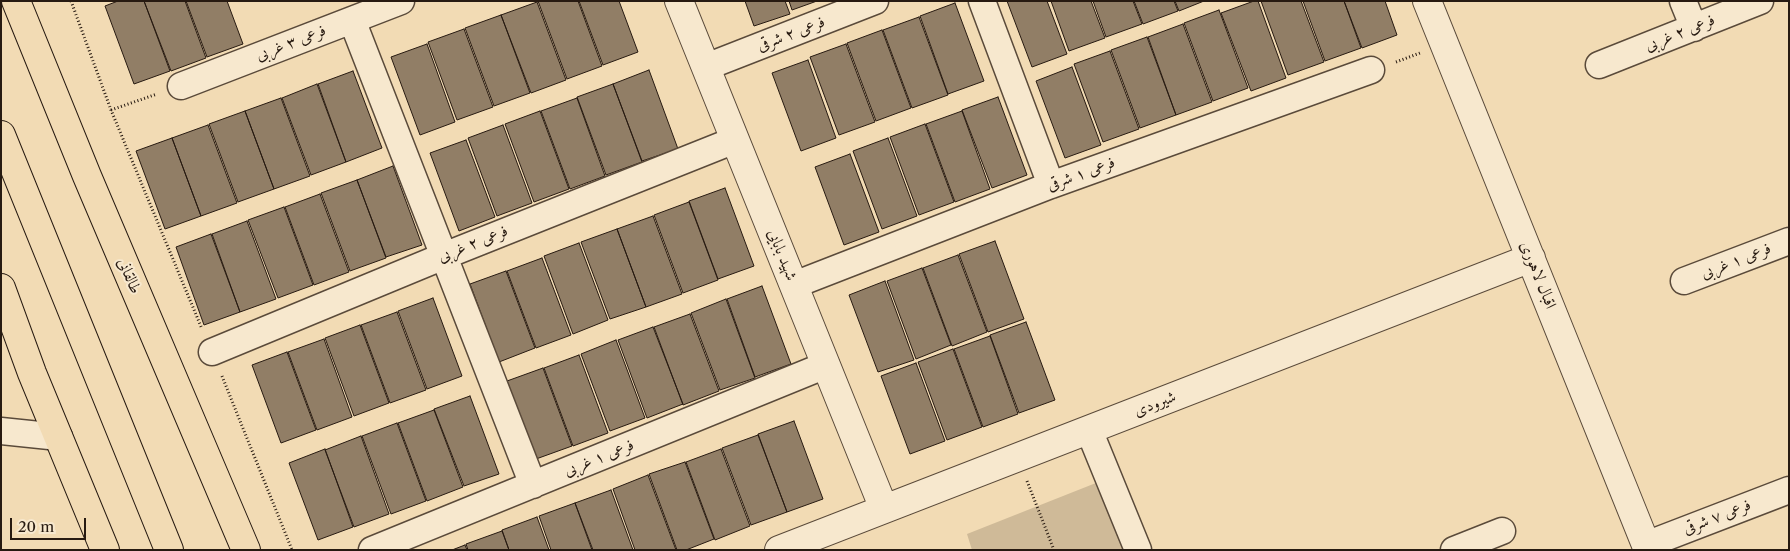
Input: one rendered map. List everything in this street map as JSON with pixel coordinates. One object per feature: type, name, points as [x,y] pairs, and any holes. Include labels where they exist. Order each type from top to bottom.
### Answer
[{"type":"main road","name":"طالقانی","points":[[16,1],[87,176],[246,550]]},
{"type":"main road","points":[[1,135],[169,550]]},
{"type":"main road","points":[[1,288],[32,373],[105,550]]},
{"type":"street","name":"فرعی ۳ غربی","points":[[181,86],[401,1]]},
{"type":"street","name":"شهید بابایی","points":[[679,1],[884,509]]},
{"type":"street","name":"فرعی ۲ شرقی","points":[[706,67],[876,1]]},
{"type":"street","points":[[982,1],[1051,185]]},
{"type":"street","name":"اقبال لاهوری","points":[[1427,1],[1647,547]]},
{"type":"street","points":[[1683,1],[1694,28]]},
{"type":"street","name":"فرعی ۲ غربی","points":[[1599,65],[1760,1]]},
{"type":"street","points":[[352,20],[533,485]]},
{"type":"street","name":"فرعی ۱ شرقی","points":[[794,285],[1051,185],[1372,70]]},
{"type":"street","name":"فرعی ۲ غربی","points":[[212,352],[444,256],[735,140]]},
{"type":"street","name":"فرعی ۱ غربی","points":[[1684,281],[1789,241]]},
{"type":"street","name":"شیرودی","points":[[779,550],[1531,258]]},
{"type":"street","name":"فرعی ۱ غربی","points":[[372,550],[826,365]]},
{"type":"street","points":[[1089,430],[1138,550]]},
{"type":"street","points":[[1,432],[59,437]]},
{"type":"street","name":"فرعی ۷ شرقی","points":[[1647,547],[1789,490]]},
{"type":"street","points":[[1454,550],[1502,531]]},
{"type":"path","points":[[71,1],[111,110],[292,550]]},
{"type":"path","points":[[1372,70],[1444,44]]},
{"type":"path","points":[[111,110],[181,86]]},
{"type":"path","points":[[1018,457],[1054,550]]},
{"type":"shaded area","points":[[1106,479],[1135,550],[972,550],[967,534]]},
{"type":"building","points":[[118,1],[144,1],[170,71],[134,84],[105,6]]},
{"type":"building","points":[[144,1],[185,1],[206,58],[171,71]]},
{"type":"building","points":[[186,1],[227,1],[243,44],[207,57]]},
{"type":"building","points":[[538,1],[578,1],[602,66],[567,79]]},
{"type":"building","points":[[579,1],[619,1],[638,52],[603,65]]},
{"type":"building","points":[[745,1],[785,1],[790,14],[754,26]]},
{"type":"building","points":[[789,1],[817,1],[792,10]]},
{"type":"building","points":[[1007,1],[1047,1],[1067,54],[1032,67]]},
{"type":"building","points":[[1051,1],[1091,1],[1105,38],[1069,51]]},
{"type":"building","points":[[1093,1],[1133,1],[1142,24],[1106,37]]},
{"type":"building","points":[[1134,1],[1174,1],[1178,11],[1143,24]]},
{"type":"building","points":[[1175,1],[1204,1],[1179,11]]},
{"type":"building","points":[[1258,1],[1286,78],[1251,91],[1221,13]]},
{"type":"building","points":[[1261,1],[1301,1],[1324,62],[1288,75]]},
{"type":"building","points":[[1303,1],[1344,1],[1361,48],[1325,61]]},
{"type":"building","points":[[1344,1],[1385,1],[1397,35],[1362,48]]},
{"type":"building","points":[[537,2],[566,80],[531,93],[501,15]]},
{"type":"building","points":[[955,3],[984,81],[948,94],[920,16]]},
{"type":"building","points":[[1219,10],[1248,88],[1213,101],[1184,23]]},
{"type":"building","points":[[501,15],[530,93],[494,106],[465,28]]},
{"type":"building","points":[[919,17],[948,95],[912,108],[883,30]]},
{"type":"building","points":[[1183,24],[1212,102],[1176,115],[1148,37]]},
{"type":"building","points":[[464,29],[493,107],[457,120],[428,42]]},
{"type":"building","points":[[882,30],[911,108],[876,121],[847,43]]},
{"type":"building","points":[[1147,37],[1176,115],[1140,128],[1111,50]]},
{"type":"building","points":[[427,44],[455,122],[420,135],[391,57]]},
{"type":"building","points":[[846,44],[875,122],[839,135],[810,57]]},
{"type":"building","points":[[1110,51],[1139,129],[1103,142],[1074,64]]},
{"type":"building","points":[[808,60],[836,138],[801,151],[772,73]]},
{"type":"building","points":[[1072,67],[1101,145],[1065,158],[1036,81]]},
{"type":"building","points":[[649,70],[678,149],[642,161],[613,84]]},
{"type":"building","points":[[353,71],[382,148],[346,162],[318,84]]},
{"type":"building","points":[[317,84],[346,162],[311,175],[282,98]]},
{"type":"building","points":[[613,84],[642,162],[606,175],[577,97]]},
{"type":"building","points":[[998,97],[1027,175],[992,188],[962,110]]},
{"type":"building","points":[[281,98],[310,176],[274,189],[245,111]]},
{"type":"building","points":[[577,98],[605,176],[570,189],[541,111]]},
{"type":"building","points":[[245,111],[274,189],[238,202],[209,124]]},
{"type":"building","points":[[540,111],[569,189],[534,202],[505,124]]},
{"type":"building","points":[[962,111],[990,189],[955,202],[926,124]]},
{"type":"building","points":[[925,124],[954,202],[919,215],[890,137]]},
{"type":"building","points":[[208,125],[237,203],[201,216],[172,138]]},
{"type":"building","points":[[503,125],[532,203],[497,216],[468,138]]},
{"type":"building","points":[[172,138],[201,216],[165,229],[136,151]]},
{"type":"building","points":[[888,138],[917,216],[882,229],[853,151]]},
{"type":"building","points":[[466,140],[495,217],[459,231],[430,153]]},
{"type":"building","points":[[850,154],[879,232],[844,245],[815,167]]},
{"type":"building","points":[[393,166],[422,245],[386,257],[357,180]]},
{"type":"building","points":[[357,180],[386,258],[350,271],[321,193]]},
{"type":"building","points":[[725,188],[754,266],[718,279],[689,201]]},
{"type":"building","points":[[320,194],[349,272],[314,285],[285,207]]},
{"type":"building","points":[[689,202],[718,280],[683,293],[654,215]]},
{"type":"building","points":[[284,207],[313,285],[278,298],[248,220]]},
{"type":"building","points":[[653,216],[682,294],[646,307],[617,229]]},
{"type":"building","points":[[247,221],[276,299],[240,312],[212,234]]},
{"type":"building","points":[[617,229],[646,307],[610,319],[581,242]]},
{"type":"building","points":[[211,234],[240,312],[204,325],[176,247]]},
{"type":"building","points":[[995,241],[1024,319],[988,332],[959,254]]},
{"type":"building","points":[[579,243],[608,320],[573,334],[544,256]]},
{"type":"building","points":[[958,255],[987,332],[952,346],[923,268]]},
{"type":"building","points":[[542,258],[571,335],[536,348],[507,271]]},
{"type":"building","points":[[922,268],[951,345],[916,359],[887,281]]},
{"type":"building","points":[[506,271],[535,348],[499,362],[470,284]]},
{"type":"building","points":[[885,281],[914,360],[878,372],[849,295]]},
{"type":"building","points":[[762,286],[791,364],[755,377],[727,299]]},
{"type":"building","points":[[433,298],[462,376],[427,389],[398,311]]},
{"type":"building","points":[[726,299],[755,378],[720,390],[691,313]]},
{"type":"building","points":[[397,312],[426,390],[390,403],[361,325]]},
{"type":"building","points":[[690,314],[719,391],[683,405],[654,327]]},
{"type":"building","points":[[1026,322],[1055,400],[1019,413],[990,335]]},
{"type":"building","points":[[360,325],[389,403],[354,416],[325,338]]},
{"type":"building","points":[[653,327],[683,404],[647,418],[618,340]]},
{"type":"building","points":[[990,336],[1018,414],[983,427],[954,349]]},
{"type":"building","points":[[324,339],[352,417],[317,430],[288,352]]},
{"type":"building","points":[[616,340],[645,418],[610,431],[581,354]]},
{"type":"building","points":[[953,349],[982,427],[947,440],[918,362]]},
{"type":"building","points":[[287,352],[316,430],[281,443],[252,365]]},
{"type":"building","points":[[579,355],[608,433],[573,446],[544,368]]},
{"type":"building","points":[[916,363],[945,441],[910,454],[881,376]]},
{"type":"building","points":[[543,368],[572,446],[536,459],[507,381]]},
{"type":"building","points":[[470,396],[499,474],[464,486],[434,409]]},
{"type":"building","points":[[434,410],[463,487],[427,501],[398,423]]},
{"type":"building","points":[[794,421],[823,499],[787,512],[758,434]]},
{"type":"building","points":[[397,423],[426,501],[391,514],[362,436]]},
{"type":"building","points":[[758,435],[787,512],[751,525],[722,448]]},
{"type":"building","points":[[361,436],[389,514],[354,527],[325,450]]},
{"type":"building","points":[[325,449],[353,527],[318,540],[289,463]]},
{"type":"building","points":[[721,449],[750,526],[715,540],[686,462]]},
{"type":"building","points":[[685,462],[714,539],[686,550],[677,550],[649,474]]},
{"type":"building","points":[[648,475],[676,550],[635,550],[613,489]]},
{"type":"building","points":[[611,490],[633,550],[593,550],[575,503]]},
{"type":"building","points":[[575,503],[592,550],[551,550],[539,516]]},
{"type":"building","points":[[537,517],[549,550],[509,550],[502,530]]},
{"type":"building","points":[[502,531],[509,550],[468,550],[466,544]]},
{"type":"building","points":[[465,545],[467,550],[452,550]]}]
